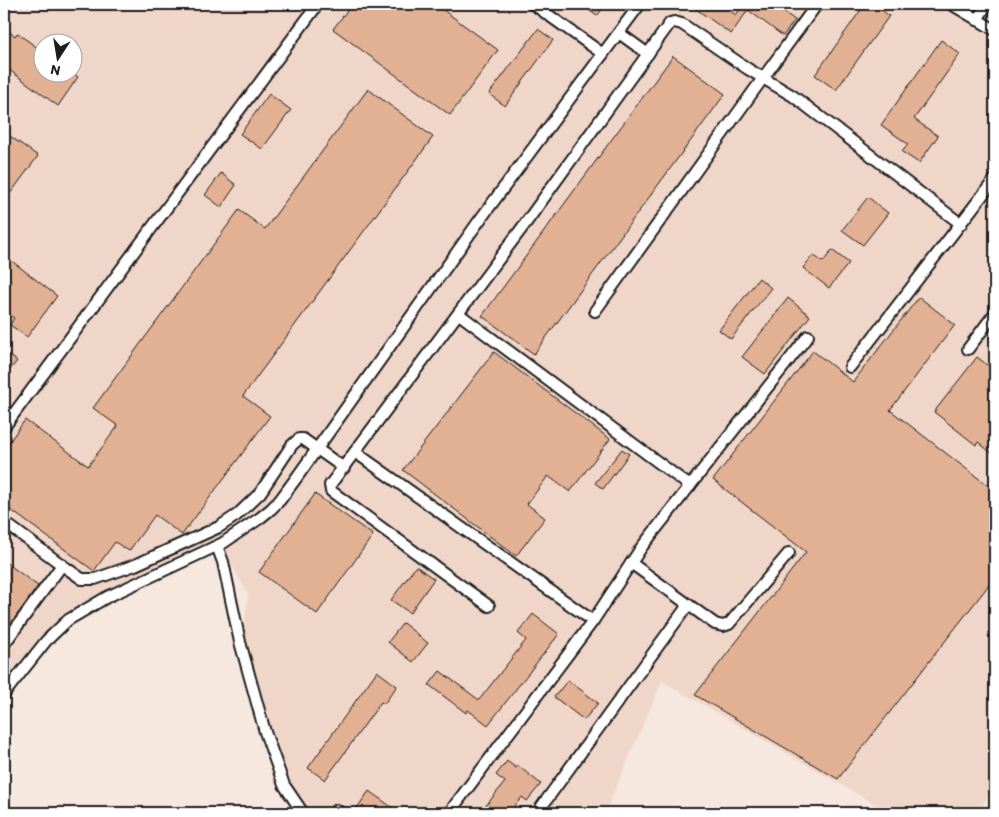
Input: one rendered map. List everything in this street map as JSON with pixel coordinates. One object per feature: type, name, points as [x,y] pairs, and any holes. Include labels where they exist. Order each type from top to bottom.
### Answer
[{"type":"street","points":[[4,427],[318,4]]},
{"type":"street","points":[[533,4],[603,54]]},
{"type":"street","points":[[4,694],[46,641],[68,620],[106,596],[217,546],[275,506],[479,221],[640,4]]},
{"type":"street","points":[[596,311],[817,4]]},
{"type":"street","points":[[951,4],[995,30]]},
{"type":"street","points":[[977,20],[987,4]]},
{"type":"street","points":[[489,606],[331,491],[330,486],[459,314],[670,23],[682,24],[793,96],[961,224]]},
{"type":"street","points":[[619,33],[648,54]]},
{"type":"street","points":[[850,367],[995,179]]},
{"type":"street","points":[[968,349],[995,313]]},
{"type":"street","points":[[459,314],[690,486]]},
{"type":"street","points":[[449,813],[593,621],[641,548],[808,336]]},
{"type":"street","points":[[4,522],[82,579],[95,579],[135,566],[219,527],[237,515],[260,493],[292,444],[298,439],[303,439],[344,468]]},
{"type":"street","points":[[355,452],[593,621]]},
{"type":"street","points":[[217,546],[223,562],[240,642],[265,732],[284,785],[302,813]]},
{"type":"street","points":[[631,563],[715,624],[723,626],[729,624],[789,553]]},
{"type":"street","points":[[4,644],[62,565]]},
{"type":"street","points":[[538,813],[688,605]]},
{"type":"shaded area","points":[[4,4],[995,4],[995,787],[977,813],[890,813],[662,681],[605,813],[311,813],[287,784],[260,702],[250,662],[244,629],[248,594],[217,540],[83,607],[59,621],[4,682]]},
{"type":"building","points":[[352,4],[435,4],[498,50],[450,115],[333,29]]},
{"type":"building","points":[[580,4],[606,4],[597,16]]},
{"type":"building","points":[[689,4],[721,4],[736,15],[742,6],[739,4],[772,4],[795,20],[783,36],[748,10],[731,34]]},
{"type":"building","points":[[865,4],[886,4],[882,10],[889,16],[836,90],[815,75]]},
{"type":"building","points":[[4,28],[15,36],[17,33],[32,44],[32,82],[75,82],[58,106],[4,66]]},
{"type":"building","points":[[538,29],[553,40],[505,106],[489,94]]},
{"type":"building","points":[[941,40],[960,54],[914,119],[938,136],[919,163],[902,152],[908,144],[881,125]]},
{"type":"building","points":[[673,56],[725,94],[534,354],[482,316]]},
{"type":"building","points":[[368,89],[433,137],[243,396],[270,416],[182,535],[155,515],[129,551],[115,542],[94,571],[4,505],[4,449],[25,420],[88,466],[118,426],[93,408],[239,210],[265,229]]},
{"type":"building","points":[[269,94],[291,110],[262,149],[240,134]]},
{"type":"building","points":[[7,134],[38,156],[4,202],[4,139]]},
{"type":"building","points":[[221,173],[236,185],[221,207],[205,195]]},
{"type":"building","points":[[868,197],[888,213],[863,245],[842,230]]},
{"type":"building","points":[[832,250],[849,263],[829,288],[803,268],[813,255],[823,262]]},
{"type":"building","points":[[4,255],[57,296],[27,337],[10,325],[14,318],[4,311]]},
{"type":"building","points":[[759,278],[771,288],[731,339],[719,330]]},
{"type":"building","points":[[919,297],[955,325],[890,410],[995,491],[995,577],[838,779],[695,695],[806,552],[713,480],[813,351],[853,382]]},
{"type":"building","points":[[788,298],[810,316],[765,374],[742,357]]},
{"type":"building","points":[[4,351],[17,361],[9,371],[4,367]]},
{"type":"building","points":[[494,352],[610,439],[570,492],[548,476],[527,504],[545,518],[516,556],[403,470]]},
{"type":"building","points":[[977,357],[995,371],[995,456],[978,442],[976,445],[934,412]]},
{"type":"building","points":[[622,449],[629,454],[603,489],[595,483]]},
{"type":"building","points":[[315,494],[373,535],[317,614],[259,572]]},
{"type":"building","points":[[4,561],[38,586],[4,633]]},
{"type":"building","points":[[416,566],[434,579],[410,613],[391,600]]},
{"type":"building","points":[[533,614],[559,634],[488,725],[468,710],[466,713],[429,685],[440,671],[479,700],[526,640],[518,633]]},
{"type":"building","points":[[403,623],[428,643],[413,662],[388,642]]},
{"type":"building","points":[[377,671],[397,686],[384,704],[381,702],[325,780],[308,768]]},
{"type":"building","points":[[568,680],[598,703],[584,720],[554,697]]},
{"type":"building","points":[[507,761],[516,768],[517,765],[541,784],[527,801],[522,797],[509,813],[480,813],[505,782],[496,775]]},
{"type":"building","points":[[369,791],[400,813],[365,813],[357,808]]},
{"type":"waterway","points":[[991,813],[995,806]]}]
